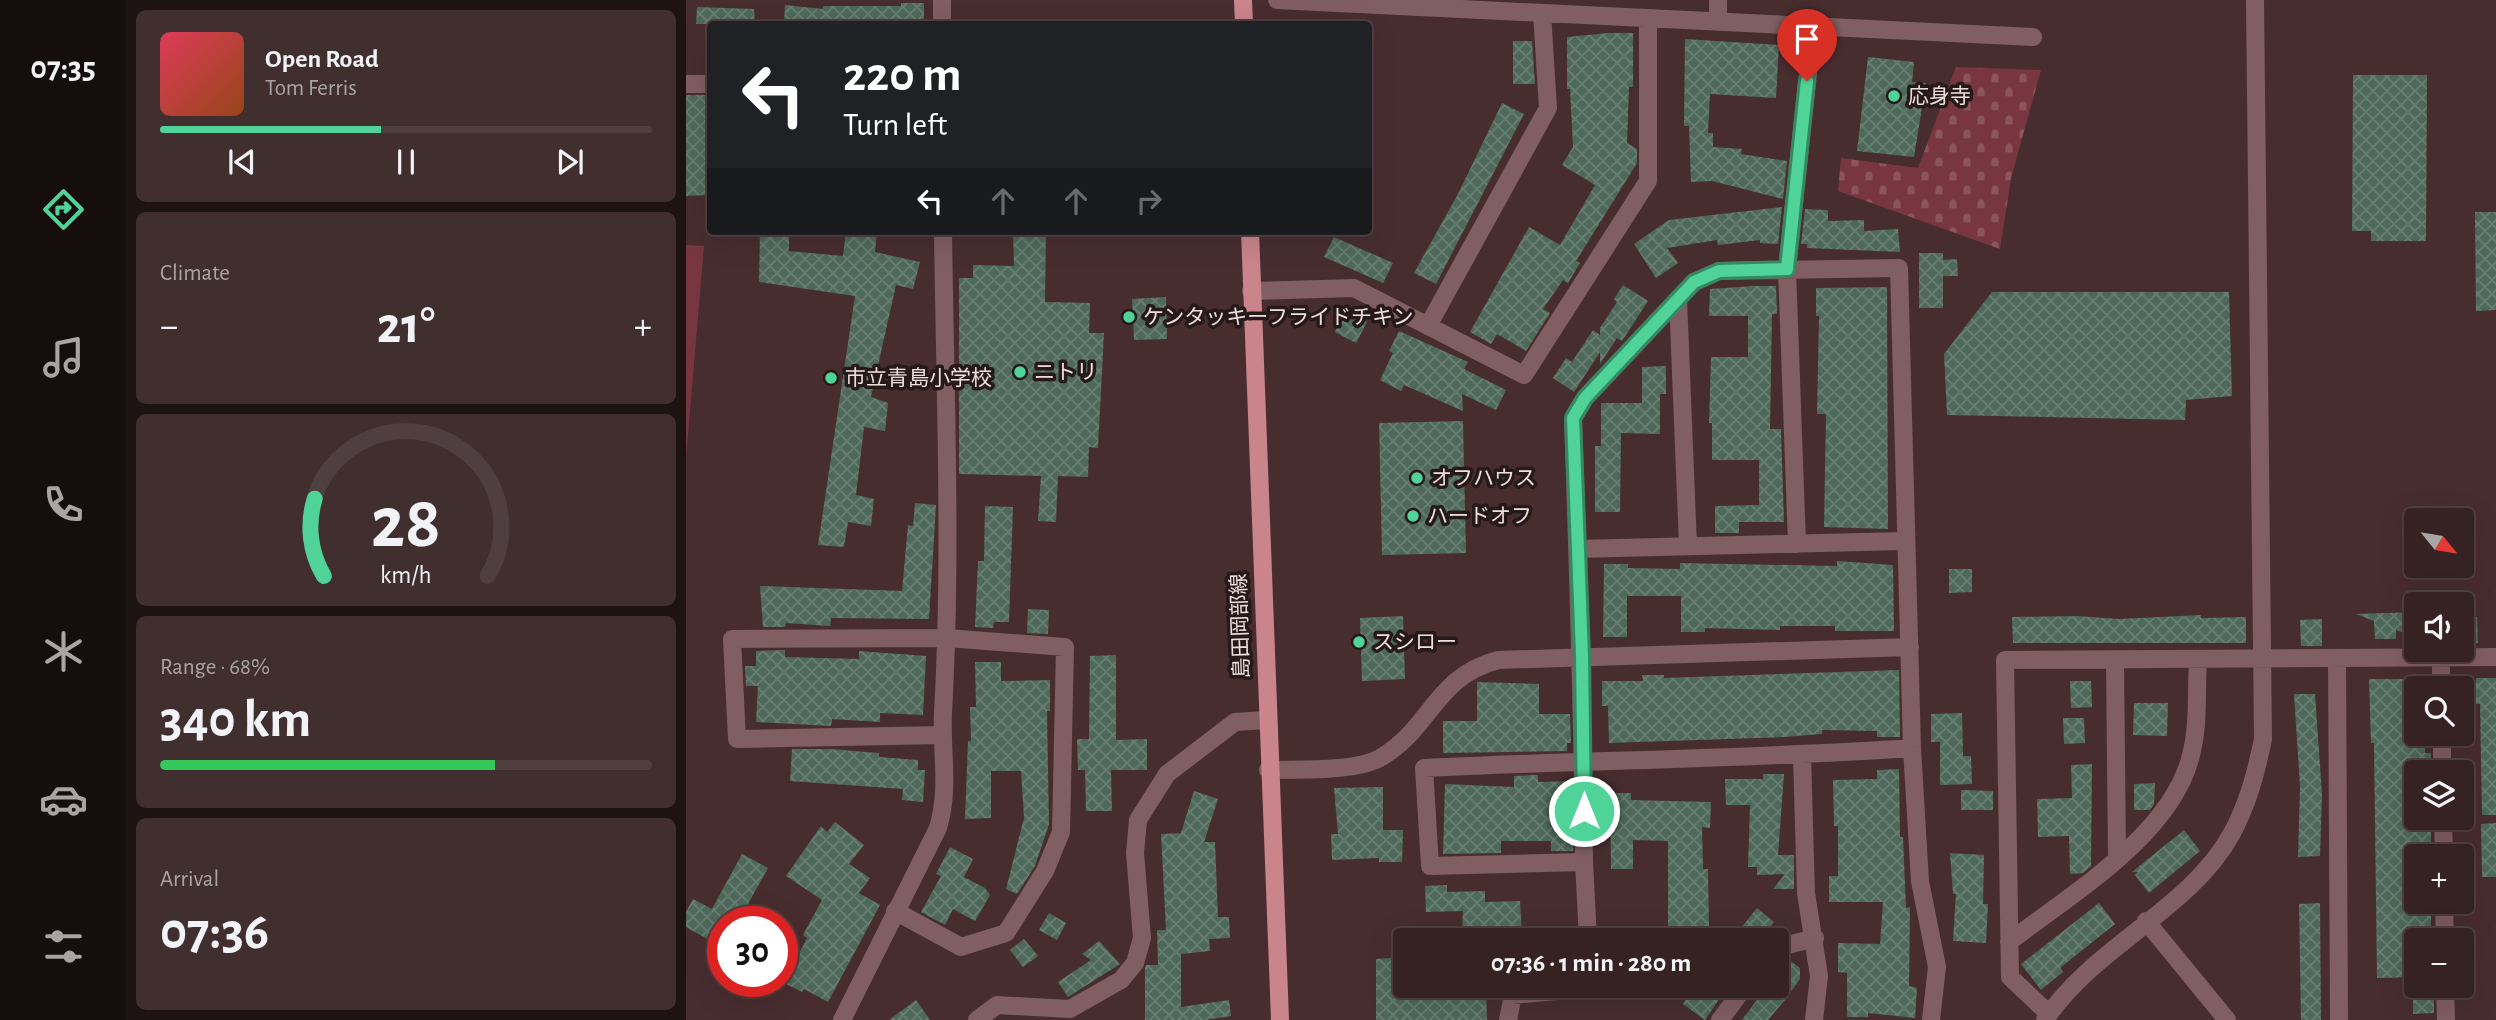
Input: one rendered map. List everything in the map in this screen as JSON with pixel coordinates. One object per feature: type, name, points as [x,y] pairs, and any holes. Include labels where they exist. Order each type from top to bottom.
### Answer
[{"type":"main road","points":[[1243,0],[1244,21]]},
{"type":"main road","name":"島田岡部線","points":[[1250,235],[1266,720],[1280,1020]]},
{"type":"street","points":[[942,0],[942,21]]},
{"type":"street","points":[[1277,0],[2033,37]]},
{"type":"street","points":[[1718,0],[1718,21]]},
{"type":"street","points":[[2255,0],[2263,659],[2263,739],[2248,800],[2230,837],[2209,865],[2087,973],[2047,1017],[2010,977],[2005,660],[2198,660],[2263,659],[2404,658]]},
{"type":"street","points":[[1428,326],[1548,108],[1542,13]]},
{"type":"street","points":[[1251,291],[1354,288],[1524,376],[1648,181],[1648,18]]},
{"type":"street","points":[[1797,544],[1787,269],[1813,27]]},
{"type":"street","points":[[686,84],[707,83]]},
{"type":"street","points":[[842,1020],[938,828],[946,801],[942,735],[947,638],[943,235]]},
{"type":"street","points":[[1587,928],[1582,655],[1573,418],[1585,398],[1694,282],[1719,271],[1899,268],[1912,748],[1920,881],[1937,967],[1931,1020]]},
{"type":"street","points":[[1678,299],[1688,546]]},
{"type":"street","points":[[1577,549],[1905,541]]},
{"type":"street","points":[[895,911],[961,947],[1006,933],[1045,871],[1061,832],[1065,647],[947,638],[732,639],[737,738],[942,735]]},
{"type":"street","points":[[1268,770],[1348,766],[1378,760],[1402,742],[1454,681],[1474,666],[1498,660],[1582,655],[1910,647]]},
{"type":"street","points":[[2474,657],[2496,657]]},
{"type":"street","points":[[2337,659],[2339,1020]]},
{"type":"street","points":[[2115,660],[2117,858]]},
{"type":"street","points":[[2009,942],[2117,858],[2161,819],[2178,794],[2192,754],[2198,660]]},
{"type":"street","points":[[976,1020],[997,1005],[1070,1009],[1121,980],[1135,964],[1142,938],[1135,853],[1138,820],[1167,774],[1235,722],[1266,720]]},
{"type":"street","points":[[1584,862],[1430,866],[1424,768],[1584,760],[1802,756],[1912,748]]},
{"type":"street","points":[[1802,756],[1806,893],[1819,976],[1814,1020]]},
{"type":"street","points":[[2146,921],[2227,1020]]},
{"type":"street","points":[[1789,945],[1815,938]]},
{"type":"street","points":[[1508,1020],[1512,998]]},
{"type":"street","points":[[1720,1020],[1736,998]]},
{"type":"street","points":[[2445,998],[2446,1020]]},
{"type":"green space","points":[[1956,67],[2041,70],[2011,178],[2000,249],[1838,191],[1841,158],[1918,168]]},
{"type":"green space","points":[[686,245],[704,246],[686,458]]},
{"type":"building","points":[[901,3],[924,3],[924,21],[784,21],[785,5],[823,9],[823,6],[901,6]]},
{"type":"building","points":[[697,7],[754,9],[755,21],[707,21],[707,24],[696,24]]},
{"type":"building","points":[[1633,33],[1633,87],[1629,87],[1627,143],[1637,149],[1637,163],[1576,261],[1580,263],[1568,283],[1563,280],[1543,309],[1550,313],[1526,351],[1497,334],[1491,344],[1470,332],[1529,227],[1560,245],[1595,185],[1562,165],[1573,147],[1570,89],[1567,89],[1567,37]]},
{"type":"building","points":[[1685,39],[1779,45],[1776,98],[1710,94],[1708,133],[1713,133],[1713,147],[1742,149],[1741,154],[1787,161],[1783,199],[1712,181],[1691,182],[1689,126],[1684,126]]},
{"type":"building","points":[[1513,41],[1532,41],[1535,84],[1513,84]]},
{"type":"building","name":"応身寺","points":[[1868,57],[1914,62],[1912,82],[1926,83],[1914,157],[1857,151]]},
{"type":"building","points":[[2353,75],[2427,75],[2426,241],[2371,241],[2371,231],[2352,231]]},
{"type":"building","points":[[686,95],[707,95],[707,195],[686,196]]},
{"type":"building","points":[[1502,103],[1524,114],[1436,284],[1414,273],[1458,194]]},
{"type":"building","points":[[1782,207],[1778,244],[1760,243],[1760,240],[1718,245],[1717,240],[1667,248],[1678,263],[1656,278],[1634,244],[1669,220]]},
{"type":"building","points":[[1805,209],[1828,210],[1828,221],[1864,220],[1864,231],[1898,229],[1900,252],[1807,248],[1807,244],[1801,244]]},
{"type":"building","points":[[2475,212],[2496,212],[2496,310],[2476,311]]},
{"type":"building","points":[[760,235],[789,235],[789,251],[843,256],[846,235],[877,235],[875,252],[920,262],[913,289],[896,285],[871,397],[888,403],[885,431],[864,427],[856,495],[874,499],[871,526],[848,522],[844,547],[818,545],[855,296],[759,282]]},
{"type":"building","points":[[1013,235],[1046,235],[1045,302],[1090,303],[1089,333],[1104,333],[1098,448],[1089,447],[1088,477],[1058,476],[1056,522],[1038,521],[1041,476],[959,474],[959,278],[973,278],[973,265],[1014,266]]},
{"type":"building","points":[[1334,237],[1393,263],[1383,283],[1324,257]]},
{"type":"building","points":[[1919,253],[1943,253],[1943,260],[1957,259],[1958,276],[1943,276],[1943,308],[1919,308]]},
{"type":"building","points":[[1623,285],[1648,301],[1622,341],[1617,338],[1600,364],[1600,352],[1574,392],[1553,378],[1566,358],[1572,362],[1593,330],[1600,335],[1600,328],[1617,302],[1614,299]]},
{"type":"building","points":[[1776,286],[1777,314],[1772,314],[1770,429],[1781,429],[1784,522],[1739,522],[1739,533],[1715,533],[1715,506],[1759,505],[1759,460],[1712,460],[1712,423],[1709,423],[1711,357],[1748,357],[1748,316],[1709,316],[1710,289]]},
{"type":"building","points":[[1887,287],[1888,529],[1824,527],[1826,414],[1817,414],[1819,316],[1816,316],[1816,288]]},
{"type":"building","points":[[1992,292],[2229,292],[2232,396],[2186,400],[2185,420],[1947,415],[1944,354]]},
{"type":"building","points":[[1166,297],[1167,339],[1134,340],[1132,299]]},
{"type":"building","points":[[1345,311],[1367,322],[1356,343],[1335,332]]},
{"type":"building","points":[[1399,331],[1468,362],[1464,369],[1506,390],[1496,410],[1462,394],[1463,411],[1404,385],[1401,391],[1380,380],[1393,353],[1389,351]]},
{"type":"building","points":[[1666,366],[1666,394],[1660,394],[1660,434],[1621,433],[1620,512],[1595,512],[1595,446],[1601,446],[1601,403],[1642,403],[1642,367]]},
{"type":"building","points":[[1463,421],[1466,553],[1382,555],[1379,423]]},
{"type":"building","points":[[915,503],[936,505],[929,619],[831,618],[830,626],[786,623],[785,627],[763,627],[760,586],[902,591],[908,525],[913,526]]},
{"type":"building","points":[[985,506],[1013,507],[1009,622],[994,622],[993,628],[975,627],[978,561],[984,561]]},
{"type":"building","points":[[1837,561],[1893,565],[1894,631],[1835,631],[1835,626],[1780,626],[1780,630],[1705,628],[1705,632],[1681,632],[1681,596],[1627,596],[1627,637],[1603,637],[1604,564],[1628,564],[1628,568],[1680,569],[1680,563],[1837,566]]},
{"type":"building","points":[[1949,569],[1972,569],[1972,592],[1949,593]]},
{"type":"building","points":[[1028,609],[1049,610],[1048,634],[1027,633]]},
{"type":"building","points":[[2404,612],[2404,633],[2396,630],[2396,639],[2375,639],[2374,621],[2356,614]]},
{"type":"building","points":[[2201,615],[2201,618],[2246,617],[2246,643],[2013,643],[2012,617],[2077,616],[2119,619]]},
{"type":"building","points":[[1403,616],[1405,679],[1362,681],[1360,618]]},
{"type":"building","points":[[2474,617],[2477,617],[2478,643],[2474,643]]},
{"type":"building","points":[[2322,619],[2322,646],[2301,646],[2300,620]]},
{"type":"building","points":[[785,650],[785,657],[859,659],[859,651],[926,656],[923,715],[880,713],[880,722],[832,719],[831,726],[756,722],[758,686],[746,686],[745,666],[756,666],[756,651]]},
{"type":"building","points":[[1116,655],[1116,740],[1147,739],[1147,770],[1111,770],[1112,811],[1086,811],[1085,770],[1078,770],[1077,739],[1089,739],[1090,656]]},
{"type":"building","points":[[975,662],[1001,662],[1001,681],[1050,680],[1050,711],[1047,711],[1049,824],[1035,866],[1017,894],[1006,889],[1024,818],[1021,771],[991,771],[991,818],[965,819],[968,741],[971,741],[970,707],[976,707]]},
{"type":"building","points":[[1899,670],[1900,737],[1877,737],[1877,731],[1822,730],[1822,734],[1784,737],[1609,743],[1608,706],[1602,706],[1602,681],[1643,681],[1642,675],[1664,675],[1664,678]]},
{"type":"building","points":[[2476,678],[2496,678],[2496,815],[2482,815],[2480,704],[2476,704]]},
{"type":"building","points":[[2369,679],[2404,679],[2404,746],[2425,746],[2425,753],[2431,753],[2431,760],[2404,760],[2404,830],[2431,830],[2431,844],[2404,844],[2404,914],[2431,914],[2431,928],[2404,928],[2404,977],[2377,978],[2374,743],[2371,743]]},
{"type":"building","points":[[2070,681],[2091,681],[2092,707],[2071,708]]},
{"type":"building","points":[[1477,682],[1539,684],[1539,714],[1570,714],[1571,743],[1567,743],[1567,751],[1443,753],[1443,721],[1477,721]]},
{"type":"building","points":[[2294,694],[2315,694],[2322,794],[2320,856],[2298,857],[2300,786]]},
{"type":"building","points":[[2134,703],[2168,703],[2167,736],[2133,735]]},
{"type":"building","points":[[1962,713],[1963,756],[1971,756],[1972,784],[1940,785],[1940,742],[1931,742],[1931,714]]},
{"type":"building","points":[[2063,718],[2084,718],[2085,743],[2064,744]]},
{"type":"building","points":[[792,749],[879,753],[879,757],[918,760],[918,770],[925,770],[923,802],[902,800],[903,789],[790,781]]},
{"type":"building","points":[[2092,764],[2091,866],[2083,873],[2070,874],[2069,836],[2038,837],[2037,799],[2072,798],[2071,765]]},
{"type":"building","points":[[1899,769],[1900,837],[1903,837],[1906,908],[1910,907],[1909,986],[1917,988],[1915,1018],[1868,1013],[1868,1017],[1847,1017],[1847,973],[1838,972],[1838,943],[1880,944],[1883,902],[1829,902],[1829,876],[1838,876],[1838,826],[1834,826],[1833,780],[1877,779],[1877,770]]},
{"type":"building","points":[[1763,774],[1784,774],[1778,855],[1794,855],[1794,889],[1773,889],[1785,874],[1757,875],[1757,867],[1748,867],[1750,805],[1726,805],[1725,779],[1763,779]]},
{"type":"building","points":[[1538,775],[1538,782],[1572,781],[1573,851],[1551,851],[1551,841],[1501,841],[1501,853],[1443,854],[1445,784],[1514,787],[1514,776]]},
{"type":"building","points":[[2155,783],[2154,804],[2150,810],[2134,810],[2134,784]]},
{"type":"building","points":[[1383,787],[1383,830],[1403,830],[1402,862],[1379,862],[1379,858],[1332,860],[1331,834],[1338,834],[1334,788]]},
{"type":"building","points":[[1961,790],[1993,791],[1993,810],[1961,810]]},
{"type":"building","points":[[1194,791],[1218,799],[1204,842],[1215,842],[1218,917],[1229,917],[1230,938],[1209,939],[1210,951],[1181,954],[1181,1007],[1229,1000],[1231,1016],[1205,1020],[1145,1020],[1145,968],[1146,965],[1158,965],[1157,930],[1166,930],[1161,834],[1181,833]]},
{"type":"building","points":[[1610,793],[1631,793],[1631,800],[1711,802],[1710,828],[1702,827],[1703,869],[1708,869],[1709,928],[1668,928],[1668,841],[1633,840],[1633,869],[1611,869]]},
{"type":"building","points":[[835,822],[864,845],[849,864],[870,878],[859,893],[880,905],[828,1002],[804,989],[802,992],[798,990],[798,956],[807,938],[803,935],[822,900],[786,876],[821,826],[827,832]]},
{"type":"building","points":[[2496,823],[2496,877],[2482,877],[2481,824]]},
{"type":"building","points":[[2184,830],[2200,851],[2149,893],[2135,875],[2138,872],[2132,872]]},
{"type":"building","points":[[950,847],[973,859],[964,877],[985,888],[990,895],[975,921],[953,909],[945,925],[921,912],[941,876],[936,874]]},
{"type":"building","points":[[1950,853],[1984,855],[1983,904],[1988,904],[1986,943],[1953,941],[1956,894],[1953,894]]},
{"type":"building","points":[[742,854],[768,868],[747,906],[714,906]]},
{"type":"building","points":[[1447,885],[1447,892],[1485,891],[1485,902],[1520,901],[1522,928],[1462,928],[1463,911],[1426,912],[1425,886]]},
{"type":"building","points":[[693,899],[707,906],[707,939],[686,927],[686,912]]},
{"type":"building","points":[[2099,903],[2115,924],[2060,968],[2063,972],[2041,990],[2021,964]]},
{"type":"building","points":[[2320,903],[2321,1020],[2301,1020],[2299,904]]},
{"type":"building","points":[[1757,908],[1774,922],[1769,928],[1741,928]]},
{"type":"building","points":[[1049,913],[1066,923],[1057,940],[1039,930]]},
{"type":"building","points":[[1024,939],[1038,956],[1023,967],[1010,950]]},
{"type":"building","points":[[1099,941],[1120,964],[1068,997],[1058,982],[1091,960],[1082,954]]},
{"type":"building","points":[[1393,958],[1393,998],[1486,998],[1487,1020],[1376,1020],[1376,959]]},
{"type":"building","points":[[1789,960],[1800,968],[1800,979],[1789,994]]},
{"type":"building","points":[[1687,998],[1720,998],[1705,1020],[1683,1004]]},
{"type":"building","points":[[1758,998],[1786,998],[1768,1020],[1742,1020]]},
{"type":"building","points":[[2413,998],[2434,998],[2434,1013],[2413,1014]]},
{"type":"building","points":[[916,1000],[930,1020],[889,1020]]},
{"type":"place","name":"応身寺","points":[[1894,96]]},
{"type":"place","name":"ケンタッキーフライドチキン","points":[[1129,317]]},
{"type":"place","name":"ニトリ","points":[[1020,372]]},
{"type":"place","name":"市立青島小学校","points":[[831,378]]},
{"type":"place","name":"オフハウス","points":[[1417,478]]},
{"type":"place","name":"ハードオフ","points":[[1413,516]]},
{"type":"place","name":"スシロー","points":[[1359,642]]},
{"type":"route","points":[[1584,811],[1582,655],[1573,418],[1585,398],[1694,282],[1719,271],[1787,269],[1807,81]]}]
